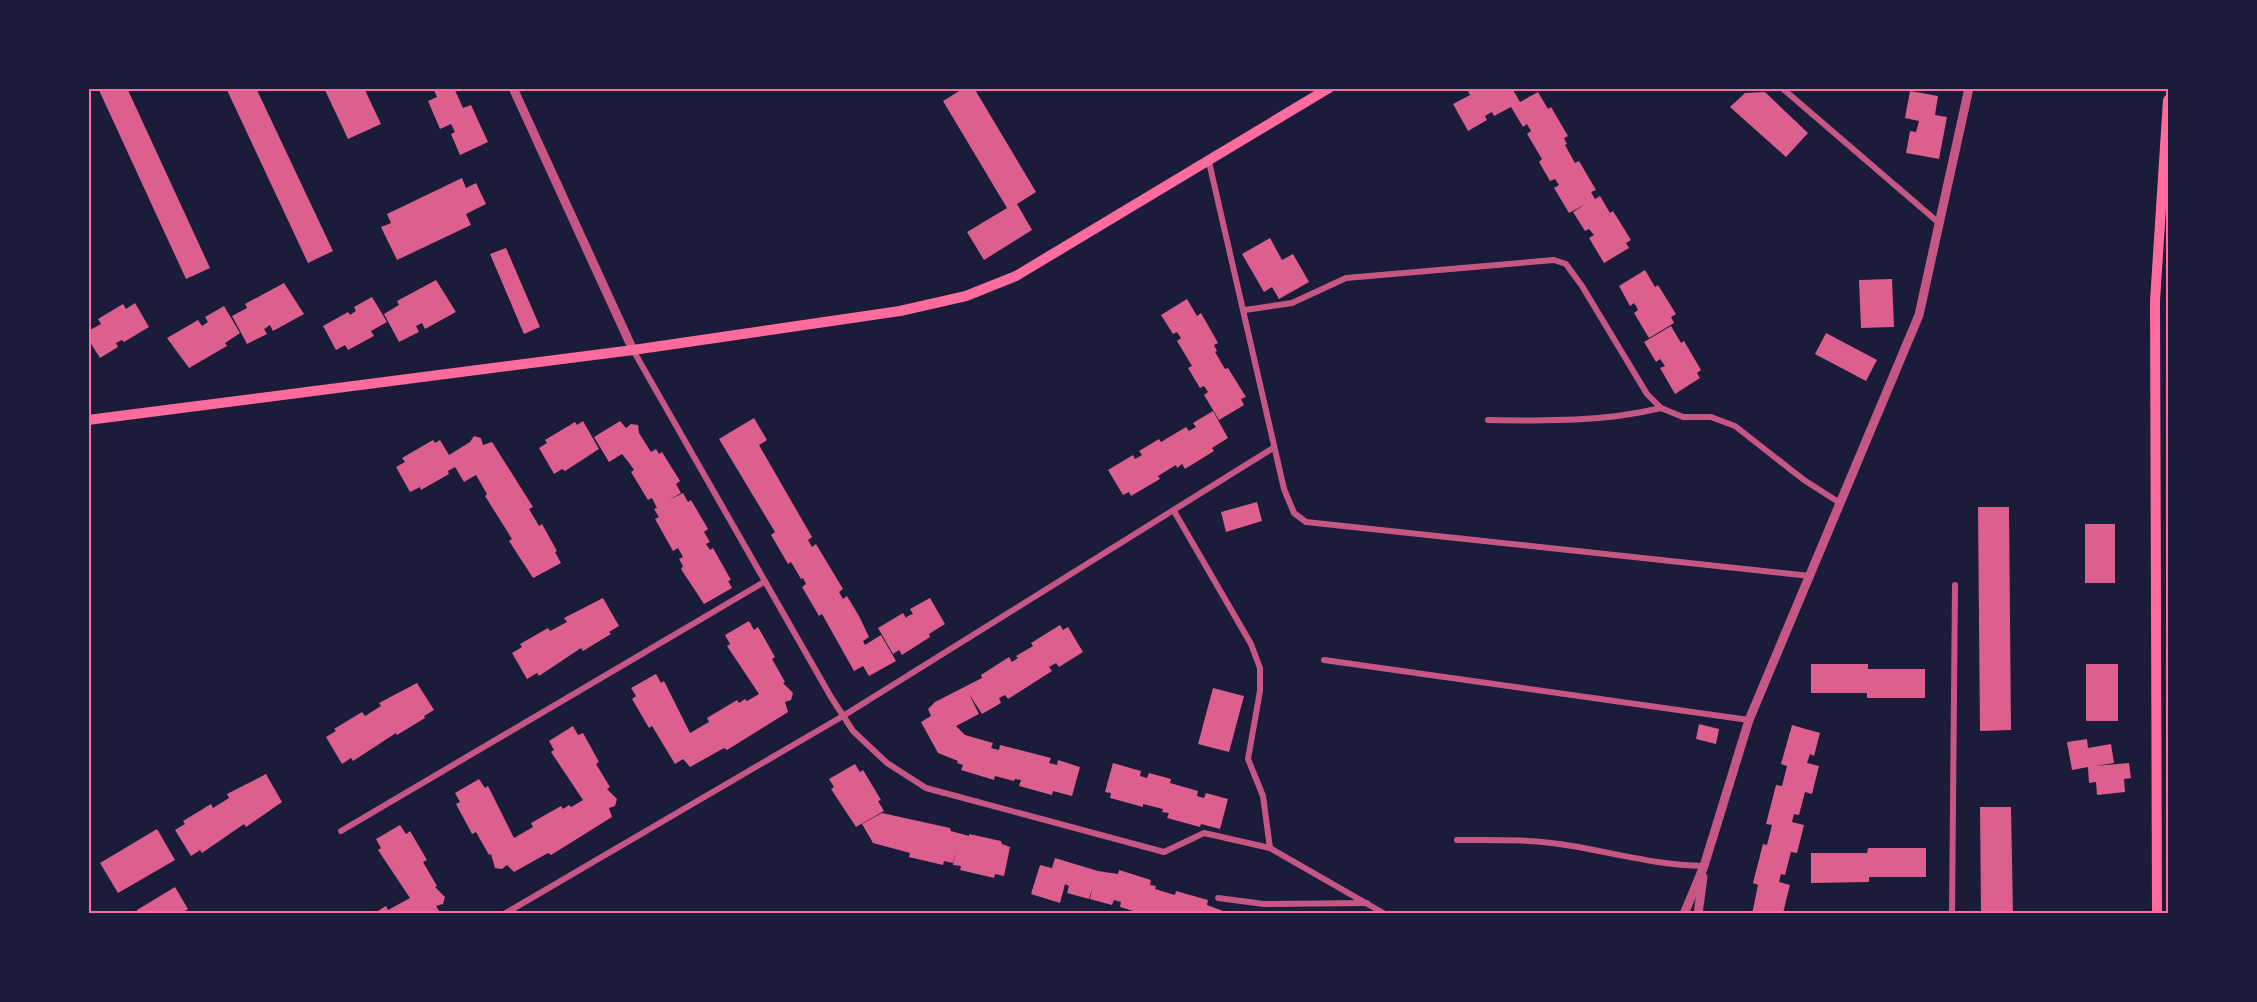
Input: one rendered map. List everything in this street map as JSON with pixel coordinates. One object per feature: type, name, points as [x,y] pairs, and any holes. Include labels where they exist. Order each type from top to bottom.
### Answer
[{"type":"main road","points":[[88,420],[633,350],[900,311],[966,296],[1016,276],[1329,88]]},
{"type":"main road","points":[[2157,914],[2155,301],[2169,100]]},
{"type":"street","points":[[513,88],[633,350],[764,582],[853,731],[887,763],[926,788],[1164,852],[1204,833],[1270,848],[1386,914]]},
{"type":"street","points":[[1782,88],[1940,223]]},
{"type":"street","points":[[1684,914],[1704,866],[1749,720],[1919,315],[1969,88]]},
{"type":"street","points":[[1209,162],[1245,310],[1273,448],[1284,489],[1294,513],[1306,522],[1810,576]]},
{"type":"street","points":[[1245,310],[1292,303],[1346,278],[1538,259],[1566,264],[1647,394],[1661,408],[1683,417],[1712,417],[1736,426],[1804,480],[1840,503]]},
{"type":"street","points":[[1488,420],[1566,422],[1622,417],[1661,408]]},
{"type":"street","points":[[504,914],[843,716],[1273,448]]},
{"type":"street","points":[[1174,511],[1251,644],[1260,668],[1260,691],[1248,759],[1263,796],[1270,848]]},
{"type":"street","points":[[341,831],[764,582]]},
{"type":"street","points":[[1952,914],[1955,585]]},
{"type":"street","points":[[1324,660],[1749,720]]},
{"type":"street","points":[[1457,840],[1523,840],[1571,845],[1654,863],[1704,866]]},
{"type":"street","points":[[1698,914],[1704,866]]},
{"type":"street","points":[[1218,898],[1264,904],[1368,903]]},
{"type":"building","points":[[98,88],[127,88],[210,268],[186,279]]},
{"type":"building","points":[[226,88],[256,88],[333,251],[308,263]]},
{"type":"building","points":[[324,88],[364,88],[381,124],[348,139]]},
{"type":"building","points":[[433,88],[454,88],[463,108],[471,105],[488,142],[460,155],[451,134],[455,132],[451,124],[440,129],[428,101],[437,97]]},
{"type":"building","points":[[964,88],[974,88],[1036,192],[1017,204],[1032,230],[984,260],[967,232],[1007,208],[943,101]]},
{"type":"building","points":[[1473,88],[1512,88],[1520,102],[1538,92],[1548,109],[1551,107],[1568,136],[1564,138],[1567,144],[1565,145],[1575,163],[1579,161],[1596,190],[1591,192],[1595,199],[1600,196],[1610,213],[1613,211],[1631,240],[1626,243],[1629,248],[1604,263],[1589,238],[1594,235],[1589,229],[1585,231],[1573,212],[1586,204],[1569,213],[1554,188],[1559,185],[1555,179],[1550,181],[1539,162],[1542,159],[1527,134],[1531,131],[1527,124],[1523,127],[1511,107],[1494,116],[1492,112],[1485,116],[1487,120],[1468,131],[1453,104],[1470,95],[1468,91]]},
{"type":"building","points":[[1910,91],[1938,96],[1935,115],[1947,117],[1939,159],[1906,153],[1910,131],[1916,132],[1919,121],[1905,118]]},
{"type":"building","points":[[1765,92],[1808,133],[1786,157],[1730,107],[1745,93]]},
{"type":"building","points":[[462,178],[466,188],[476,183],[486,204],[466,214],[471,225],[397,260],[381,227],[391,223],[387,214]]},
{"type":"building","points":[[1270,238],[1282,260],[1293,254],[1309,282],[1279,299],[1272,287],[1264,292],[1242,254]]},
{"type":"building","points":[[506,248],[540,327],[524,334],[490,254]]},
{"type":"building","points":[[1645,270],[1655,287],[1658,285],[1676,314],[1671,317],[1674,323],[1649,338],[1634,313],[1638,310],[1636,306],[1634,303],[1630,306],[1619,286]]},
{"type":"building","points":[[1892,279],[1894,327],[1861,328],[1859,280]]},
{"type":"building","points":[[436,280],[456,312],[425,329],[422,323],[416,326],[419,332],[399,342],[384,314],[399,305],[397,301]]},
{"type":"building","points":[[284,283],[304,314],[273,331],[270,325],[264,329],[267,334],[247,344],[232,316],[247,308],[245,304]]},
{"type":"building","points":[[372,297],[387,322],[371,331],[374,336],[348,350],[345,345],[336,350],[323,326],[348,312],[350,315],[356,311],[354,307]]},
{"type":"building","points":[[1187,299],[1197,316],[1201,313],[1218,343],[1214,345],[1217,351],[1215,352],[1246,397],[1241,399],[1244,405],[1219,420],[1204,395],[1208,392],[1204,386],[1200,388],[1188,368],[1192,366],[1177,341],[1181,338],[1177,332],[1173,334],[1161,315]]},
{"type":"building","points":[[135,303],[149,327],[124,342],[122,340],[116,343],[118,347],[100,358],[88,339],[88,331],[101,324],[98,319],[123,304],[126,309]]},
{"type":"building","points":[[224,306],[240,333],[225,343],[227,346],[189,368],[167,338],[198,320],[202,326],[208,322],[205,317]]},
{"type":"building","points":[[1671,326],[1681,343],[1684,341],[1701,370],[1697,373],[1700,378],[1675,394],[1660,368],[1665,366],[1660,359],[1656,362],[1644,342]]},
{"type":"building","points":[[1826,333],[1877,360],[1866,381],[1815,354]]},
{"type":"building","points":[[1213,411],[1228,438],[1212,448],[1214,451],[1185,469],[1182,464],[1177,468],[1176,465],[1158,476],[1160,479],[1131,496],[1129,492],[1123,495],[1108,470],[1133,455],[1135,459],[1142,455],[1139,451],[1159,439],[1161,442],[1186,427],[1189,431],[1196,427],[1193,423]]},
{"type":"building","points":[[754,418],[767,440],[759,445],[812,537],[808,540],[812,547],[816,544],[843,589],[839,592],[843,599],[847,596],[859,616],[869,637],[863,641],[865,645],[881,635],[896,661],[869,676],[863,666],[854,671],[822,614],[819,616],[802,587],[806,584],[803,578],[801,579],[791,562],[788,564],[771,535],[775,532],[719,439]]},
{"type":"building","points":[[583,421],[599,449],[565,471],[562,469],[554,474],[539,448],[547,443],[545,440],[575,422],[577,425]]},
{"type":"building","points":[[620,421],[626,428],[631,424],[638,425],[639,433],[651,452],[656,449],[659,454],[662,452],[680,481],[676,484],[681,493],[669,500],[683,493],[688,502],[691,500],[708,529],[704,532],[710,542],[706,544],[710,550],[713,548],[731,580],[728,581],[732,588],[704,604],[681,569],[683,566],[679,559],[683,557],[678,548],[673,551],[655,519],[659,517],[654,509],[657,508],[652,498],[648,500],[631,472],[634,470],[622,454],[609,462],[594,437]]},
{"type":"building","points":[[474,436],[481,438],[483,445],[492,442],[533,507],[529,509],[539,526],[542,524],[561,563],[533,578],[509,541],[512,539],[485,496],[487,494],[476,475],[464,482],[455,467],[448,471],[449,474],[421,490],[420,487],[410,492],[396,467],[405,462],[402,458],[433,440],[435,443],[440,440],[449,455],[470,442]]},
{"type":"building","points":[[1257,502],[1262,521],[1226,532],[1221,512]]},
{"type":"building","points":[[1978,507],[2009,507],[2011,730],[1980,731]]},
{"type":"building","points":[[2085,524],[2115,524],[2115,583],[2085,583]]},
{"type":"building","points":[[603,598],[619,626],[609,632],[611,634],[583,651],[581,648],[539,676],[537,673],[527,679],[512,653],[522,647],[520,644],[548,628],[550,631],[567,622],[564,618]]},
{"type":"building","points":[[930,598],[945,624],[902,655],[899,650],[893,654],[878,628],[903,613],[906,618],[913,614],[910,609]]},
{"type":"building","points":[[749,621],[754,630],[758,627],[775,657],[772,659],[785,682],[783,683],[793,693],[791,700],[785,702],[788,712],[727,750],[724,748],[690,767],[683,759],[675,764],[652,726],[649,728],[632,699],[636,696],[631,688],[656,674],[661,683],[664,681],[690,733],[709,722],[707,718],[737,700],[739,703],[745,699],[747,701],[759,694],[727,646],[730,644],[725,635]]},
{"type":"building","points":[[1060,625],[1063,630],[1068,627],[1083,652],[1059,667],[1056,663],[1049,667],[1052,671],[1008,699],[1005,695],[999,698],[1001,703],[982,714],[969,694],[979,714],[956,726],[965,735],[993,743],[991,748],[999,750],[1000,745],[1051,758],[1049,763],[1057,765],[1058,760],[1080,767],[1072,796],[1053,791],[1052,795],[1019,786],[1021,780],[1015,779],[1014,781],[995,776],[994,780],[961,770],[963,765],[957,763],[958,761],[938,753],[921,722],[931,716],[928,709],[935,702],[982,678],[981,675],[1009,657],[1012,662],[1018,658],[1016,656],[1033,646],[1031,643]]},
{"type":"building","points":[[1811,664],[1868,664],[1868,669],[1925,669],[1925,698],[1867,698],[1867,693],[1811,693]]},
{"type":"building","points":[[2086,664],[2118,664],[2118,721],[2086,721]]},
{"type":"building","points":[[417,683],[434,710],[424,716],[425,718],[397,735],[396,733],[353,761],[351,758],[342,764],[326,737],[336,731],[334,729],[362,712],[365,716],[381,706],[379,703]]},
{"type":"building","points":[[1213,688],[1244,696],[1229,752],[1198,744]]},
{"type":"building","points":[[1699,724],[1719,729],[1716,744],[1696,739]]},
{"type":"building","points":[[1792,725],[1820,733],[1814,756],[1810,754],[1807,763],[1819,766],[1812,794],[1805,792],[1799,815],[1794,814],[1792,822],[1804,825],[1797,853],[1791,852],[1785,875],[1781,874],[1779,882],[1790,885],[1783,913],[1752,914],[1758,885],[1753,883],[1763,844],[1767,845],[1772,825],[1766,824],[1776,785],[1782,786],[1787,766],[1781,764]]},
{"type":"building","points":[[573,726],[578,735],[583,733],[599,762],[596,764],[610,787],[607,789],[617,799],[615,806],[609,808],[612,817],[551,855],[548,853],[514,872],[507,865],[502,869],[495,868],[491,854],[489,855],[476,832],[472,834],[456,804],[460,802],[455,793],[479,779],[485,788],[488,786],[514,838],[533,827],[531,823],[561,806],[563,809],[569,805],[571,807],[583,800],[551,752],[554,750],[549,741]]},
{"type":"building","points":[[2087,739],[2088,748],[2111,744],[2114,763],[2095,766],[2129,763],[2131,778],[2124,779],[2125,792],[2097,795],[2096,782],[2089,783],[2088,767],[2072,770],[2067,742]]},
{"type":"building","points":[[1113,763],[1141,771],[1140,776],[1147,778],[1149,773],[1171,779],[1170,783],[1198,791],[1197,796],[1204,798],[1206,793],[1228,799],[1220,829],[1201,824],[1200,827],[1167,818],[1169,813],[1162,812],[1163,809],[1143,804],[1143,807],[1110,798],[1111,793],[1105,792]]},
{"type":"building","points":[[855,764],[860,772],[863,770],[881,800],[878,801],[884,811],[856,827],[831,789],[834,787],[829,779]]},
{"type":"building","points":[[266,774],[282,802],[246,827],[244,824],[202,853],[200,850],[191,856],[175,830],[185,824],[183,821],[211,804],[213,808],[229,798],[227,794]]},
{"type":"building","points":[[1980,807],[2011,807],[2013,914],[1981,914]]},
{"type":"building","points":[[882,813],[950,828],[951,831],[969,836],[969,834],[1001,841],[1002,844],[1010,847],[1004,876],[995,874],[994,878],[960,870],[961,866],[953,865],[956,852],[953,863],[944,861],[943,865],[909,857],[910,853],[873,843],[862,824]]},
{"type":"building","points":[[400,825],[406,834],[410,831],[427,860],[423,862],[437,886],[435,887],[445,897],[443,904],[436,906],[441,914],[373,914],[386,906],[388,910],[410,898],[378,850],[381,848],[376,839]]},
{"type":"building","points":[[157,829],[175,860],[118,893],[100,863]]},
{"type":"building","points":[[1868,848],[1926,848],[1926,877],[1869,877],[1869,882],[1811,883],[1811,853],[1867,853]]},
{"type":"building","points":[[1055,858],[1098,871],[1118,874],[1119,870],[1151,880],[1150,885],[1156,886],[1155,889],[1175,895],[1176,891],[1208,900],[1207,905],[1231,914],[1143,914],[1120,907],[1121,902],[1114,900],[1112,905],[1090,899],[1092,889],[1089,899],[1067,893],[1069,886],[1065,884],[1060,903],[1031,894],[1040,865],[1052,868]]},
{"type":"building","points":[[175,887],[188,909],[181,914],[137,914],[137,910]]}]
